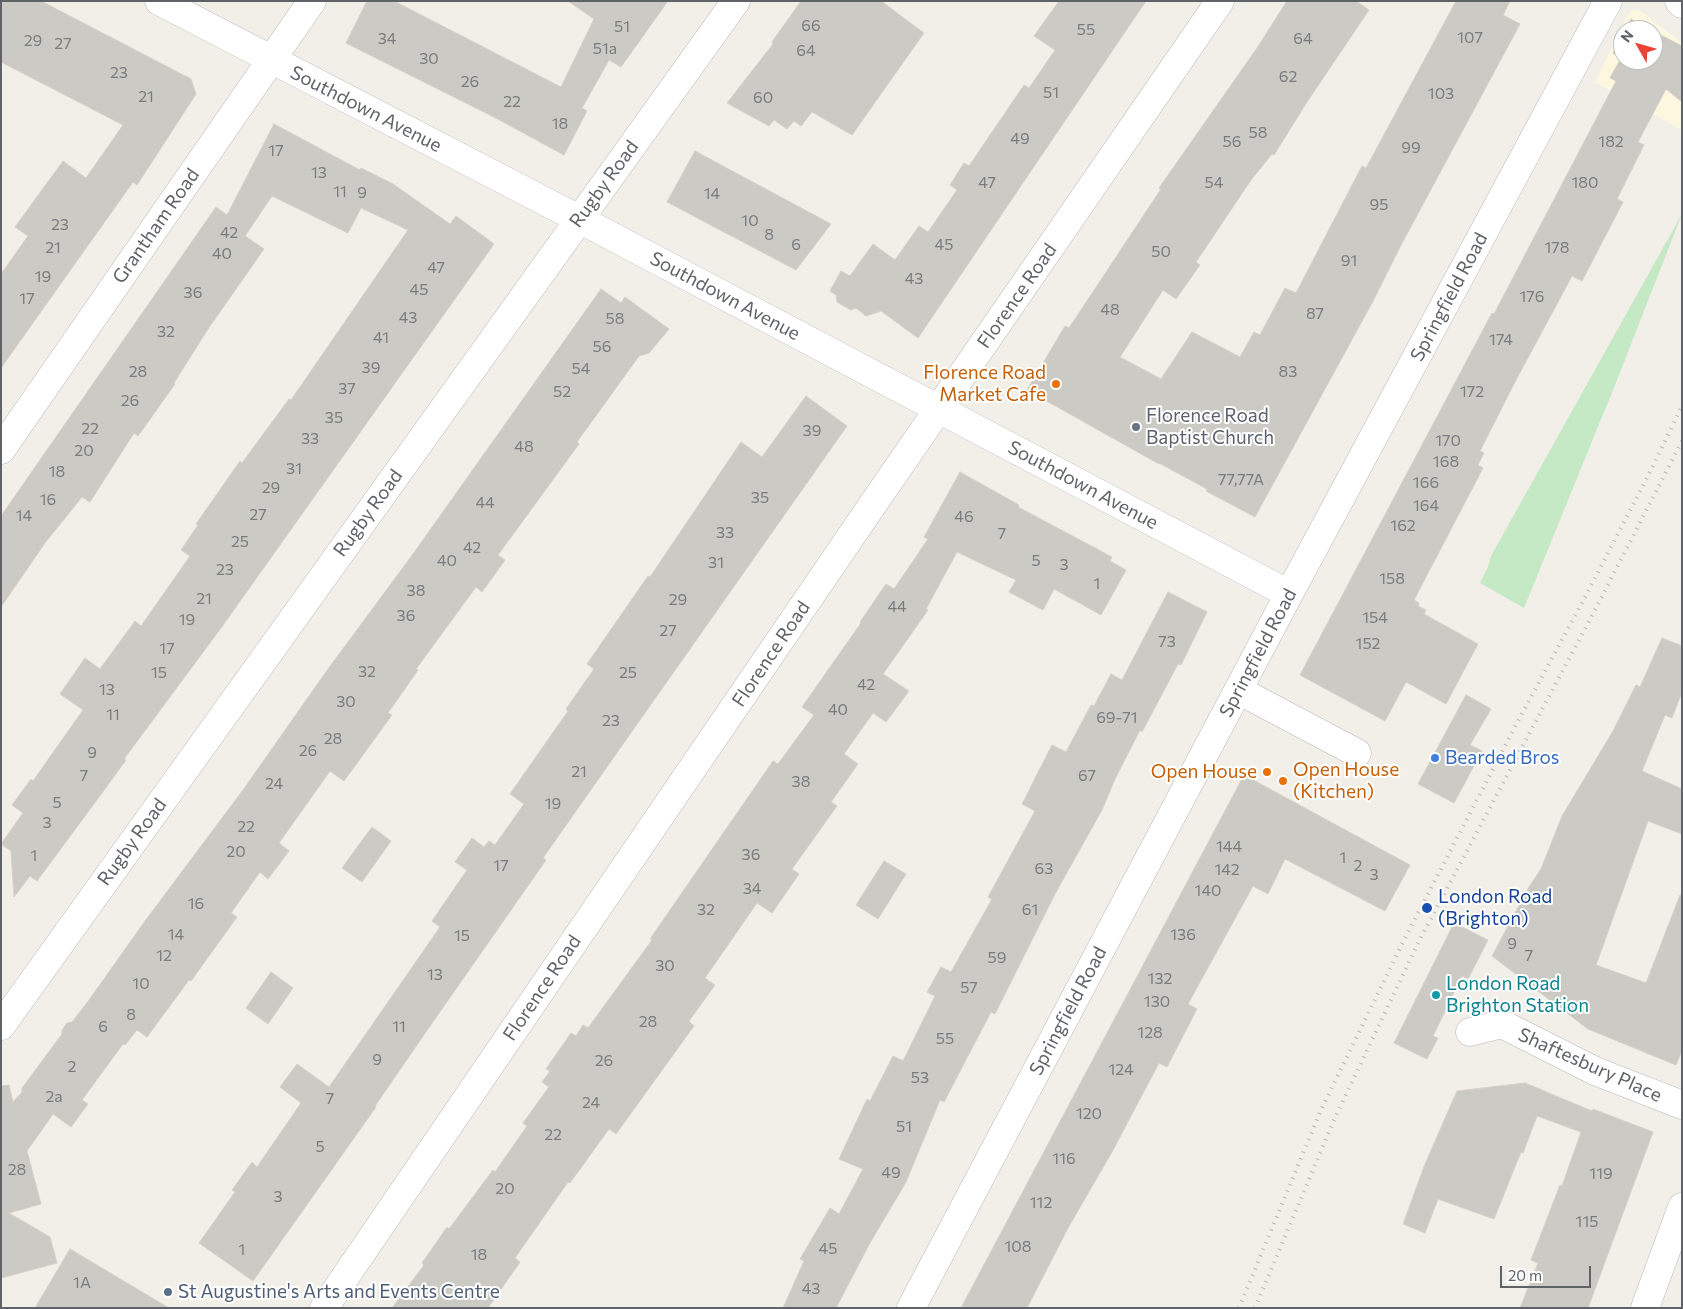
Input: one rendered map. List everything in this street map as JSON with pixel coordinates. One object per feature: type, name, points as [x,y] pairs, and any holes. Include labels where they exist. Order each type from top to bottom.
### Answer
[{"type":"street","name":"Southdown Avenue","points":[[159,1],[578,219],[1289,594]]},
{"type":"street","name":"Grantham Road","points":[[1,450],[312,1]]},
{"type":"street","name":"Rugby Road","points":[[1,1026],[736,1]]},
{"type":"street","name":"Florence Road","points":[[324,1308],[1220,1]]},
{"type":"street","name":"Springfield Road","points":[[911,1308],[1289,594],[1608,1]]},
{"type":"street","points":[[1678,1],[1682,4]]},
{"type":"street","points":[[1238,690],[1357,752]]},
{"type":"street","name":"Shaftesbury Place","points":[[1470,1032],[1502,1024],[1595,1071],[1682,1105]]},
{"type":"street","points":[[1645,1308],[1677,1236],[1682,1208]]},
{"type":"shaded area","points":[[1632,10],[1641,11],[1653,20],[1625,20]]},
{"type":"shaded area","points":[[1663,28],[1682,43],[1682,130],[1595,82],[1613,45],[1613,70],[1663,70]]},
{"type":"green space","points":[[1682,214],[1524,608],[1480,583],[1491,556]]},
{"type":"building","points":[[1,1],[41,1],[191,79],[196,94],[137,185],[133,182],[1,368],[1,274],[28,236],[15,227],[63,161],[86,178],[123,125],[1,62]]},
{"type":"building","points":[[367,1],[394,1],[561,87],[594,19],[568,1],[668,1],[621,67],[609,60],[582,108],[587,111],[564,155],[492,116],[346,43]]},
{"type":"building","points":[[801,1],[881,1],[924,33],[852,135],[812,112],[801,126],[794,121],[787,129],[774,120],[769,126],[727,103],[773,44],[772,42]]},
{"type":"building","points":[[1059,1],[1146,1],[918,338],[881,311],[866,316],[856,308],[851,310],[837,302],[836,295],[830,291],[841,271],[850,276],[873,244],[895,260],[919,226],[928,232],[957,190],[950,185],[964,163],[969,166],[1024,85],[1029,88],[1055,50],[1034,36]]},
{"type":"building","points":[[1287,1],[1356,1],[1369,10],[1274,155],[1272,154],[1251,180],[1196,262],[1200,265],[1176,299],[1163,290],[1120,357],[1161,379],[1192,332],[1240,357],[1254,332],[1260,335],[1285,288],[1296,293],[1362,166],[1366,168],[1456,1],[1510,1],[1503,15],[1520,24],[1400,247],[1372,303],[1255,517],[1027,390],[1065,326],[1069,328],[1161,189],[1159,188],[1257,48]]},
{"type":"building","points":[[1663,36],[1682,46],[1682,102],[1666,89],[1638,142],[1644,145],[1617,199],[1623,202],[1582,281],[1572,276],[1516,380],[1480,451],[1484,453],[1478,465],[1483,468],[1414,600],[1419,603],[1418,606],[1426,610],[1424,614],[1478,644],[1446,704],[1406,682],[1385,721],[1300,675],[1492,313],[1494,314],[1616,81],[1610,78],[1614,70],[1663,70]]},
{"type":"building","points":[[274,124],[360,170],[361,168],[393,184],[450,224],[456,216],[494,244],[221,628],[124,759],[126,760],[102,793],[37,881],[30,876],[14,897],[11,851],[1,844],[23,813],[12,805],[31,779],[33,781],[83,710],[60,694],[85,658],[100,669],[135,621],[141,626],[190,556],[181,550],[198,525],[196,524],[240,461],[242,463],[289,399],[291,400],[408,230],[361,208],[348,233],[272,196],[245,236],[264,249],[208,329],[175,384],[138,436],[134,433],[90,502],[82,497],[45,543],[1,607],[1,516],[216,207],[227,215]]},
{"type":"building","points":[[695,151],[831,224],[796,270],[667,202]]},
{"type":"building","points":[[601,289],[621,303],[625,297],[669,329],[649,353],[639,356],[577,442],[579,444],[498,555],[505,560],[482,592],[476,587],[416,669],[418,670],[388,713],[392,715],[344,781],[330,771],[279,843],[289,851],[268,879],[260,872],[231,913],[237,917],[191,981],[189,980],[147,1037],[137,1030],[125,1045],[123,1044],[82,1100],[88,1104],[71,1127],[53,1114],[27,1151],[41,1204],[9,1213],[50,1237],[57,1263],[1,1278],[1,1086],[9,1085],[13,1102],[22,1092],[22,1088],[62,1034],[62,1030],[67,1023],[72,1022],[89,1000],[145,921],[243,790]]},
{"type":"building","points":[[806,396],[847,426],[543,858],[546,860],[376,1107],[253,1281],[199,1243],[235,1192],[232,1190],[252,1162],[257,1167],[301,1103],[280,1087],[297,1064],[329,1087],[440,927],[432,921],[467,870],[455,862],[472,838],[484,847],[489,841],[495,845],[524,804],[510,794],[568,711],[566,709],[594,669],[587,664],[648,576],[650,577],[741,442],[762,457]]},
{"type":"building","points":[[960,472],[1019,505],[1018,507],[1112,557],[1110,561],[1126,570],[1101,615],[1054,589],[1043,610],[1009,592],[1016,580],[957,552],[926,609],[928,610],[883,674],[909,691],[886,722],[873,713],[844,754],[858,764],[831,802],[837,806],[792,869],[799,874],[772,913],[757,903],[705,978],[715,985],[689,1021],[694,1026],[616,1134],[609,1129],[570,1183],[568,1182],[515,1258],[520,1262],[488,1308],[392,1308],[424,1265],[422,1263],[447,1227],[449,1229],[493,1170],[495,1172],[527,1126],[523,1123],[549,1087],[542,1082],[550,1071],[546,1069],[571,1033],[576,1036],[583,1025],[588,1028],[652,940],[650,939],[773,761],[778,764],[814,715],[802,707],[886,584],[894,589],[928,539],[924,537]]},
{"type":"building","points":[[1168,592],[1207,612],[1181,665],[1178,664],[1142,732],[1140,730],[1115,779],[1102,810],[1055,894],[995,1014],[991,1012],[944,1102],[940,1100],[906,1182],[870,1243],[836,1308],[783,1308],[804,1261],[800,1259],[830,1208],[839,1214],[863,1169],[839,1159],[867,1099],[870,1101],[893,1056],[903,1061],[935,996],[927,992],[941,967],[951,972],[992,899],[988,897],[1035,811],[1022,804],[1052,745],[1066,752],[1091,705],[1094,706],[1111,674],[1122,680]]},
{"type":"building","points":[[1662,638],[1682,646],[1682,692],[1672,718],[1665,715],[1642,771],[1682,789],[1682,834],[1648,821],[1596,965],[1646,983],[1680,895],[1682,895],[1682,1050],[1676,1065],[1588,1029],[1492,956],[1529,887],[1541,869],[1562,816],[1613,731],[1636,685],[1640,687]]},
{"type":"building","points":[[1466,695],[1491,709],[1470,745],[1482,751],[1454,803],[1418,784]]},
{"type":"building","points":[[1244,775],[1410,865],[1385,911],[1285,859],[1268,894],[1253,886],[1188,1004],[1197,1009],[1167,1067],[1159,1063],[1112,1152],[1068,1228],[1027,1308],[961,1308]]},
{"type":"building","points":[[372,827],[391,841],[362,882],[342,868]]},
{"type":"building","points":[[884,861],[906,874],[878,919],[856,905]]},
{"type":"building","name":"London Road Brighton Station","points":[[1454,923],[1488,940],[1468,979],[1462,976],[1433,1036],[1438,1038],[1427,1059],[1394,1043]]},
{"type":"building","points":[[271,972],[293,988],[268,1024],[246,1008]]},
{"type":"building","points":[[1525,1083],[1592,1111],[1593,1109],[1653,1132],[1588,1308],[1520,1308],[1538,1263],[1531,1260],[1560,1185],[1562,1186],[1581,1132],[1537,1116],[1494,1219],[1438,1199],[1425,1233],[1403,1224],[1425,1164],[1457,1091]]},
{"type":"building","points":[[70,1249],[169,1308],[35,1308]]},
{"type":"railway","points":[[1239,1308],[1321,1110],[1405,938],[1583,601],[1682,406]]},
{"type":"railway","points":[[1255,1308],[1334,1120],[1417,945],[1596,608],[1682,441]]},
{"type":"place","name":"Florence Road Market Cafe","points":[[1056,384]]},
{"type":"place","name":"Florence Road Baptist Church","points":[[1136,427]]},
{"type":"place","name":"Bearded Bros","points":[[1435,758]]},
{"type":"place","name":"Open House","points":[[1267,772]]},
{"type":"place","name":"Open House (Kitchen)","points":[[1283,781]]},
{"type":"place","name":"London Road (Brighton)","points":[[1427,908]]},
{"type":"place","name":"London Road Brighton Station","points":[[1436,995]]},
{"type":"place","name":"St Augustine's Arts and Events Centre","points":[[168,1292]]}]
